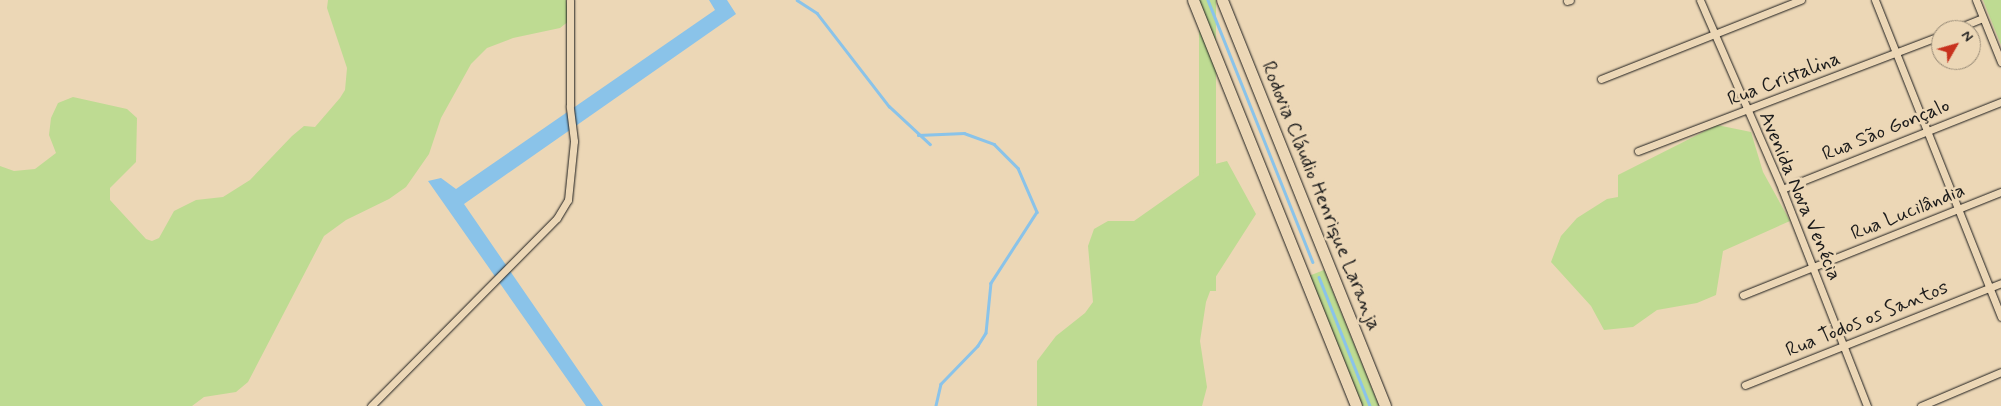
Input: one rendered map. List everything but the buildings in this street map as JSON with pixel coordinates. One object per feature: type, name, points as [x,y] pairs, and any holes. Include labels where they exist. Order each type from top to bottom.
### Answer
[{"type":"main road","points":[[1193,0],[1356,406]]},
{"type":"main road","name":"Rodovia Cláudio Henrique Laranja","points":[[1222,0],[1385,406]]},
{"type":"street","points":[[371,406],[557,218],[571,188],[574,141],[570,106],[570,0]]},
{"type":"street","name":"Avenida Nova Venécia","points":[[1700,0],[1782,189],[1867,406]]},
{"type":"street","points":[[1601,79],[1802,0]]},
{"type":"street","points":[[1875,0],[2001,318]]},
{"type":"street","points":[[1976,0],[2001,62]]},
{"type":"street","points":[[1978,20],[1983,18]]},
{"type":"street","name":"Rua Cristalina","points":[[1638,151],[1747,111],[1931,39]]},
{"type":"street","name":"Rua São Gonçalo","points":[[1782,189],[2000,102]]},
{"type":"street","name":"Rua Lucilândia","points":[[1743,296],[2001,192]]},
{"type":"street","name":"Rua Todos os Santos","points":[[1745,385],[2001,283]]},
{"type":"street","points":[[1921,406],[2001,372]]},
{"type":"green space","points":[[328,0],[566,0],[569,21],[560,28],[513,38],[487,48],[471,64],[441,118],[429,154],[406,187],[389,199],[346,220],[324,236],[248,382],[236,392],[204,397],[192,406],[0,406],[0,166],[14,171],[35,169],[56,153],[49,135],[51,118],[58,103],[73,97],[127,109],[137,118],[136,162],[110,188],[110,200],[146,239],[152,241],[159,238],[174,211],[196,200],[223,197],[250,180],[304,126],[315,127],[340,98],[345,90],[347,68],[327,8]]},
{"type":"green space","points":[[1199,0],[1216,0],[1216,291],[1199,291]]},
{"type":"green space","points":[[1983,0],[2001,0],[2001,45]]},
{"type":"green space","points":[[1717,125],[1751,132],[1763,172],[1790,221],[1723,251],[1716,295],[1697,303],[1657,310],[1633,327],[1604,330],[1591,306],[1551,262],[1561,236],[1577,218],[1607,199],[1618,197],[1618,175]]},
{"type":"green space","points":[[1227,161],[1256,214],[1215,278],[1206,302],[1200,341],[1207,387],[1202,406],[1037,406],[1037,361],[1056,336],[1085,313],[1093,302],[1088,246],[1094,229],[1108,221],[1134,221],[1215,164]]},
{"type":"green space","points":[[1324,270],[1379,405],[1363,406],[1310,276]]},
{"type":"water","points":[[709,0],[727,0],[736,14],[464,204],[603,406],[586,406],[428,181],[441,178],[456,189],[715,10]]},
{"type":"waterway","points":[[797,0],[817,13],[889,106],[930,144]]},
{"type":"waterway","points":[[1208,0],[1313,262]]},
{"type":"waterway","points":[[918,135],[964,133],[994,144],[1018,168],[1037,212],[991,283],[986,333],[978,346],[941,384],[936,406]]},
{"type":"waterway","points":[[1319,277],[1370,406]]}]
